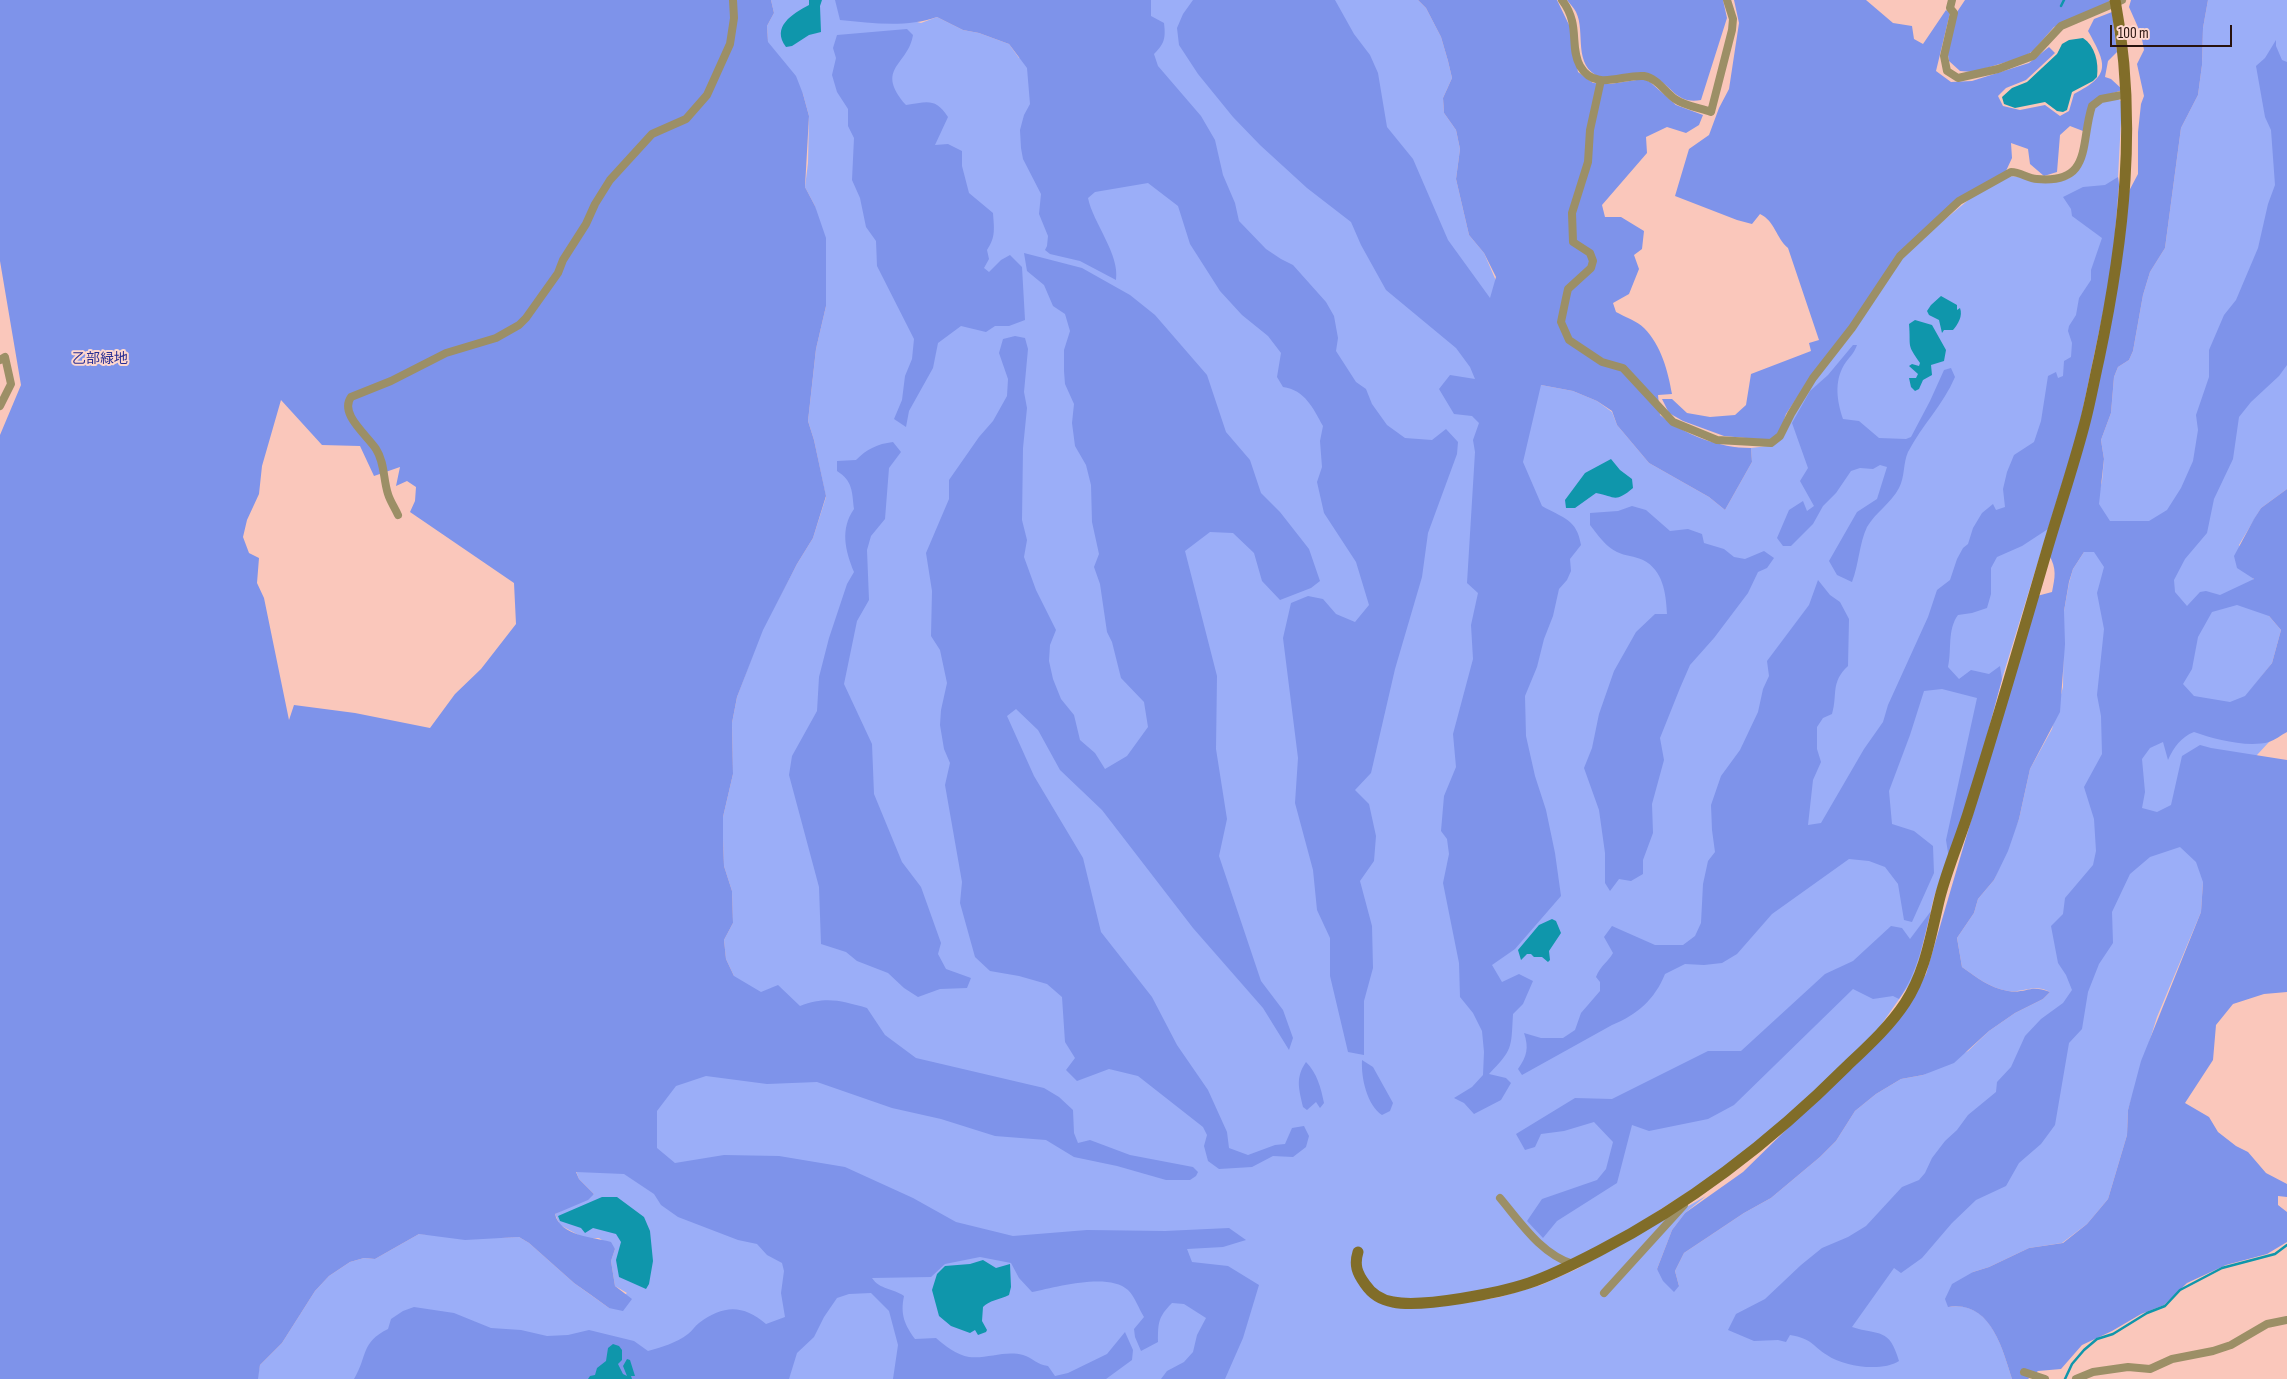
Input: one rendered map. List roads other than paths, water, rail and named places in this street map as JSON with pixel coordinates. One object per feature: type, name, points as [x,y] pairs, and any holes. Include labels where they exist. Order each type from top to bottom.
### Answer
[{"type":"street","points":[[398,515],[388,494],[382,464],[376,449],[358,427],[347,407],[351,397],[391,381],[446,353],[496,338],[519,325],[526,318],[558,273],[563,260],[586,224],[594,204],[610,180],[652,134],[686,119],[707,95],[730,44],[734,18],[733,0]]},
{"type":"street","points":[[1562,0],[1572,15],[1580,65],[1593,78],[1600,80],[1645,76],[1652,79],[1674,99],[1711,112],[1732,30],[1733,19],[1727,0]]},
{"type":"street","points":[[1358,1252],[1356,1260],[1357,1271],[1368,1289],[1387,1300],[1417,1304],[1519,1287],[1542,1279],[1573,1264],[1629,1235],[1689,1200],[1776,1134],[1871,1042],[1904,1005],[1916,982],[1926,957],[1942,892],[1978,781],[2084,425],[2112,297],[2122,230],[2128,123],[2124,48],[2118,1],[2061,26],[2033,56],[1998,69],[1958,78],[1947,71],[1944,56],[1954,13],[1950,8],[1952,0]]},
{"type":"street","points":[[1600,80],[1590,130],[1588,162],[1572,213],[1573,242],[1590,253],[1593,261],[1591,268],[1568,289],[1561,322],[1564,332],[1569,340],[1602,362],[1623,368],[1673,422],[1717,440],[1750,443],[1771,443],[1780,436],[1790,414],[1813,378],[1852,328],[1900,256],[1926,230],[1959,202],[2011,172],[2035,179],[2066,177],[2076,170],[2082,160],[2092,106],[2101,99],[2127,94]]},
{"type":"street","points":[[0,360],[5,358],[11,384],[0,406]]},
{"type":"street","points":[[1500,1198],[1540,1245],[1561,1260],[1573,1264]]},
{"type":"street","points":[[1604,1293],[1689,1200]]},
{"type":"street","points":[[2076,1379],[2093,1372],[2128,1367],[2150,1369],[2172,1360],[2213,1351],[2231,1344],[2267,1324],[2287,1320]]},
{"type":"street","points":[[2024,1372],[2045,1379]]},
{"type":"waterway","points":[[2061,6],[2064,0]]},
{"type":"waterway","points":[[2065,1379],[2072,1364],[2097,1339],[2113,1334],[2147,1313],[2165,1306],[2180,1290],[2222,1268],[2275,1254],[2287,1245]]},
{"type":"park label","name":"乙部緑地","points":[[100,359]]}]
